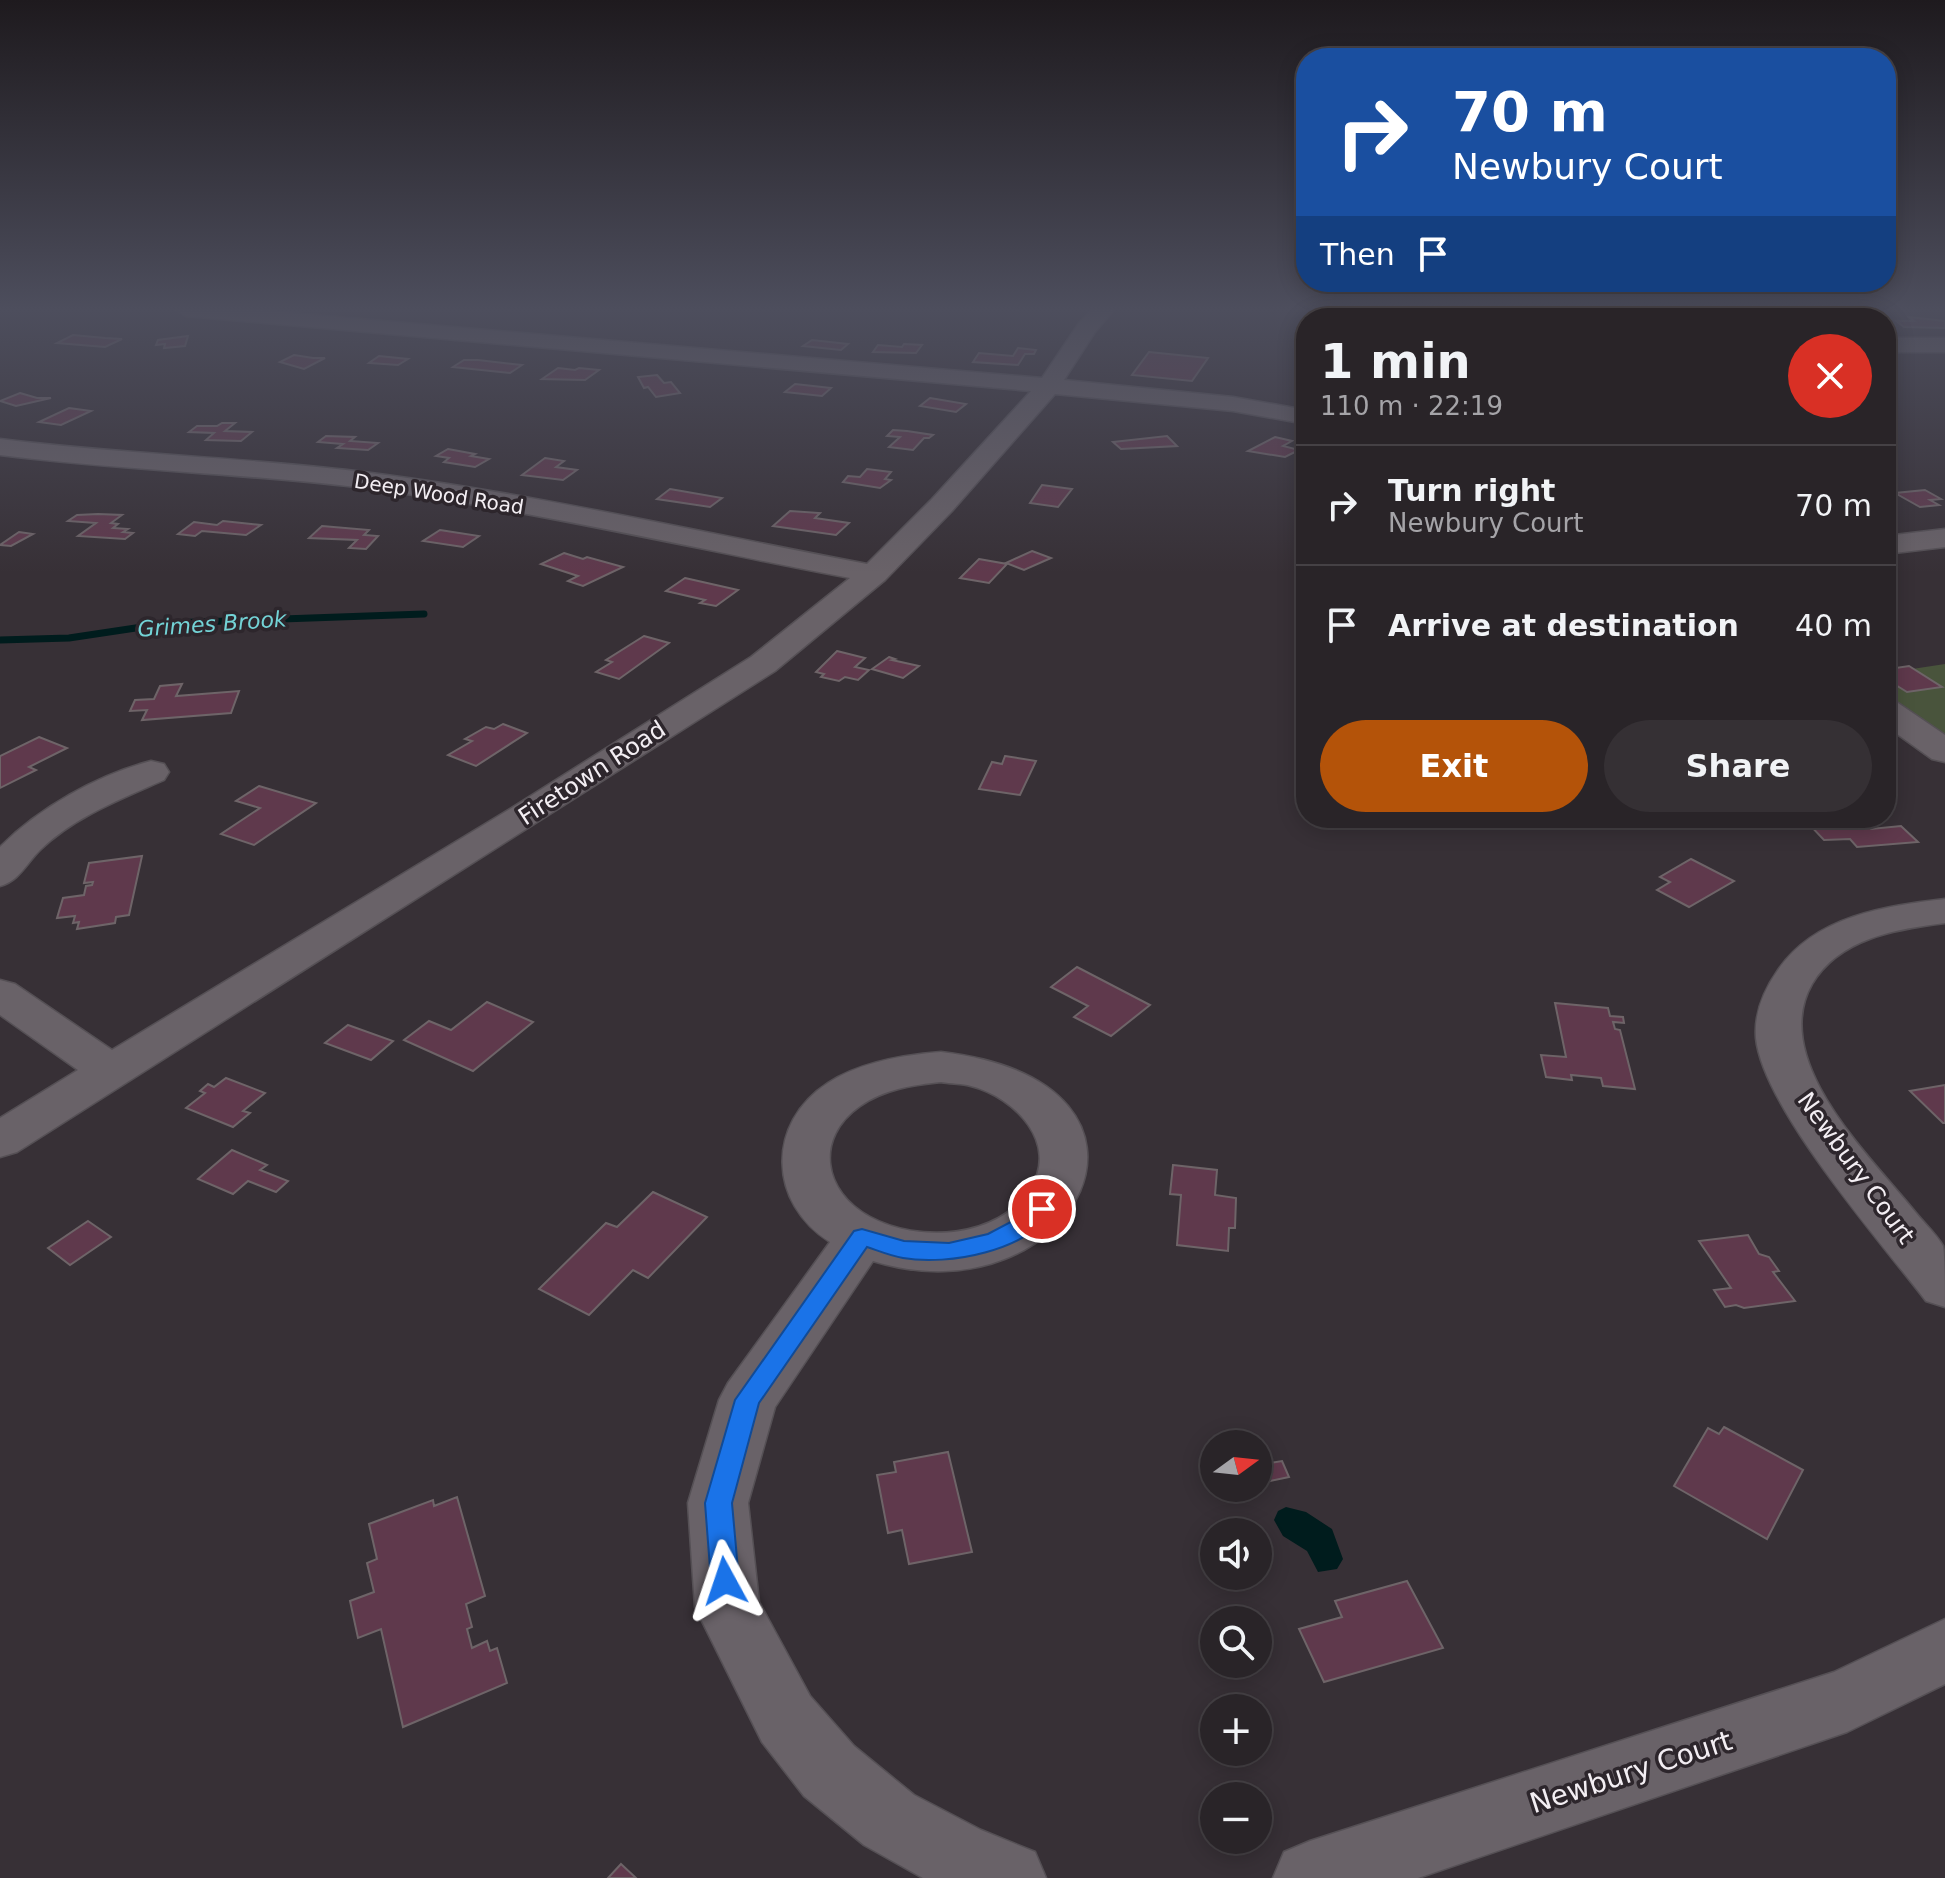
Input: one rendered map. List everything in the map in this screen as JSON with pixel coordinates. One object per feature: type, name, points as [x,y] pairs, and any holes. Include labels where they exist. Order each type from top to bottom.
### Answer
[{"type":"street","name":"Firetown Road","points":[[0,1140],[523,817],[763,664],[874,574],[997,447],[1039,398]]},
{"type":"street","points":[[1170,398],[1246,405],[1296,415]]},
{"type":"street","name":"Deep Wood Road","points":[[0,447],[96,459],[354,479],[456,494],[874,574]]},
{"type":"street","points":[[1896,544],[1945,538]]},
{"type":"street","points":[[1896,717],[1945,751]]},
{"type":"street","points":[[0,874],[12,854],[81,803],[151,772]]},
{"type":"street","name":"Newbury Court","points":[[1945,911],[1881,921],[1847,932],[1822,946],[1785,990],[1778,1015],[1780,1045],[1791,1077],[1814,1118],[1945,1286]]},
{"type":"street","points":[[0,994],[112,1072]]},
{"type":"street","points":[[941,1067],[981,1072],[1016,1086],[1035,1100],[1044,1108],[1061,1135],[1065,1165],[1055,1195],[1030,1222],[994,1242],[949,1251],[904,1250],[862,1237],[829,1216],[810,1188],[804,1158],[813,1128],[834,1102],[864,1083],[901,1070],[941,1067]]},
{"type":"street","points":[[862,1237],[748,1400],[718,1503],[727,1607],[786,1719],[829,1771],[889,1820],[959,1858],[1009,1878]]},
{"type":"street","name":"Newbury Court","points":[[1310,1878],[1847,1700],[1945,1650]]},
{"type":"shaded area","points":[[1945,664],[1945,743],[1896,708],[1896,671]]},
{"type":"shaded area","points":[[1286,1507],[1306,1512],[1332,1529],[1343,1559],[1337,1569],[1318,1572],[1307,1551],[1283,1536],[1274,1520],[1278,1511]]},
{"type":"building","points":[[8,398],[51,398],[16,406],[0,401]]},
{"type":"building","points":[[930,398],[966,404],[956,412],[920,406]]},
{"type":"building","points":[[69,408],[91,411],[61,425],[39,422]]},
{"type":"building","points":[[235,423],[225,431],[252,432],[241,441],[206,440],[214,433],[189,432],[197,426]]},
{"type":"building","points":[[893,430],[933,435],[924,438],[913,450],[889,447],[900,437],[887,436]]},
{"type":"building","points":[[326,436],[355,437],[350,441],[378,443],[368,450],[337,448],[343,444],[318,442]]},
{"type":"building","points":[[1167,436],[1177,446],[1121,449],[1113,442]]},
{"type":"building","points":[[1275,437],[1292,441],[1283,446],[1296,449],[1285,457],[1248,451]]},
{"type":"building","points":[[448,449],[489,459],[475,467],[444,462],[449,458],[436,456]]},
{"type":"building","points":[[545,458],[564,461],[556,467],[577,470],[563,480],[522,475]]},
{"type":"building","points":[[867,469],[891,472],[885,479],[891,480],[880,488],[843,482],[848,476],[860,477]]},
{"type":"building","points":[[1042,485],[1072,489],[1058,507],[1030,503]]},
{"type":"building","points":[[670,489],[722,498],[710,507],[657,499]]},
{"type":"building","points":[[1925,490],[1941,499],[1930,500],[1939,505],[1920,507],[1896,493]]},
{"type":"building","points":[[790,511],[820,513],[815,518],[849,523],[836,535],[773,526]]},
{"type":"building","points":[[77,515],[122,515],[111,523],[118,524],[113,528],[128,529],[123,532],[133,533],[125,539],[78,536],[96,523],[68,521]]},
{"type":"building","points":[[223,521],[261,525],[246,535],[202,531],[195,536],[178,534],[194,522],[217,525]]},
{"type":"building","points":[[322,526],[369,530],[364,535],[378,536],[366,549],[349,548],[357,540],[309,538]]},
{"type":"building","points":[[440,530],[479,536],[463,547],[423,541]]},
{"type":"building","points":[[19,532],[33,534],[11,546],[0,545]]},
{"type":"building","points":[[1032,551],[1051,558],[1024,570],[1006,563]]},
{"type":"building","points":[[564,553],[623,567],[583,586],[568,581],[578,576],[541,564]]},
{"type":"building","points":[[979,559],[1007,564],[989,583],[960,578]]},
{"type":"building","points":[[685,578],[738,590],[716,606],[700,603],[705,600],[666,591]]},
{"type":"building","points":[[644,636],[669,643],[619,679],[596,672],[612,662],[606,660]]},
{"type":"building","points":[[837,651],[865,658],[855,667],[869,670],[858,680],[845,677],[839,681],[821,677],[824,674],[816,672]]},
{"type":"building","points":[[889,657],[919,666],[903,678],[872,669]]},
{"type":"building","points":[[1909,666],[1942,687],[1907,692],[1896,685],[1896,668]]},
{"type":"building","points":[[182,684],[176,696],[239,691],[231,713],[142,720],[147,710],[130,711],[135,700],[154,699],[160,686]]},
{"type":"building","points":[[503,724],[527,733],[476,766],[448,755],[472,741],[465,739],[486,727],[494,729]]},
{"type":"building","points":[[39,737],[67,748],[29,767],[36,770],[0,788],[0,756]]},
{"type":"building","points":[[1005,756],[1036,761],[1020,795],[979,789],[992,762],[1002,764]]},
{"type":"building","points":[[259,786],[316,803],[254,845],[221,834],[260,808],[236,801]]},
{"type":"building","points":[[1901,826],[1918,842],[1857,847],[1850,839],[1824,840],[1813,828]]},
{"type":"building","points":[[142,856],[129,915],[116,917],[115,923],[77,929],[79,922],[73,923],[75,916],[57,918],[63,898],[84,895],[86,886],[92,885],[93,882],[84,883],[89,863]]},
{"type":"building","points":[[1691,859],[1734,881],[1689,907],[1657,890],[1670,882],[1660,877]]},
{"type":"building","points":[[1077,967],[1150,1005],[1111,1036],[1074,1017],[1088,1006],[1051,987]]},
{"type":"building","points":[[487,1002],[533,1022],[473,1071],[404,1040],[429,1021],[451,1030]]},
{"type":"building","points":[[1555,1003],[1608,1008],[1610,1016],[1623,1017],[1624,1023],[1613,1022],[1615,1029],[1620,1030],[1635,1089],[1603,1086],[1601,1078],[1571,1075],[1572,1080],[1546,1077],[1541,1055],[1566,1057]]},
{"type":"building","points":[[348,1025],[393,1041],[371,1060],[325,1043]]},
{"type":"building","points":[[226,1078],[265,1093],[243,1111],[250,1113],[233,1127],[186,1108],[205,1093],[200,1091],[208,1084],[214,1087]]},
{"type":"building","points":[[1945,1085],[1945,1123],[1943,1123],[1910,1091]]},
{"type":"building","points":[[232,1150],[267,1165],[260,1170],[288,1181],[276,1192],[248,1181],[233,1194],[198,1179]]},
{"type":"building","points":[[1173,1165],[1217,1170],[1215,1195],[1236,1198],[1235,1228],[1229,1228],[1228,1251],[1177,1245],[1181,1195],[1170,1194]]},
{"type":"building","points":[[653,1192],[707,1217],[648,1278],[633,1270],[589,1315],[539,1289],[606,1223],[617,1227]]},
{"type":"building","points":[[88,1221],[111,1237],[70,1265],[48,1248]]},
{"type":"building","points":[[1748,1235],[1759,1254],[1769,1257],[1779,1271],[1773,1272],[1795,1301],[1744,1308],[1736,1305],[1725,1307],[1714,1290],[1731,1288],[1699,1241]]},
{"type":"building","points":[[1724,1427],[1803,1470],[1767,1539],[1674,1486],[1708,1428],[1719,1434]]},
{"type":"building","points":[[948,1452],[972,1552],[909,1564],[902,1530],[888,1533],[877,1475],[896,1472],[894,1462]]},
{"type":"building","points":[[1282,1461],[1289,1477],[1272,1481],[1272,1463]]},
{"type":"building","points":[[457,1497],[485,1596],[466,1604],[472,1627],[467,1629],[472,1648],[487,1641],[490,1651],[497,1648],[507,1683],[403,1727],[381,1629],[358,1638],[350,1601],[374,1592],[367,1563],[377,1559],[369,1524],[433,1500],[434,1506]]},
{"type":"building","points":[[1407,1581],[1443,1648],[1324,1682],[1299,1629],[1342,1617],[1335,1601]]},
{"type":"building","points":[[621,1864],[636,1878],[608,1878]]},
{"type":"waterway","name":"Grimes Brook","points":[[0,640],[69,638],[169,623],[424,614]]},
{"type":"route","points":[[725,1581],[718,1503],[748,1400],[862,1237],[904,1250],[949,1251],[994,1242],[1030,1222],[1042,1209]]}]
